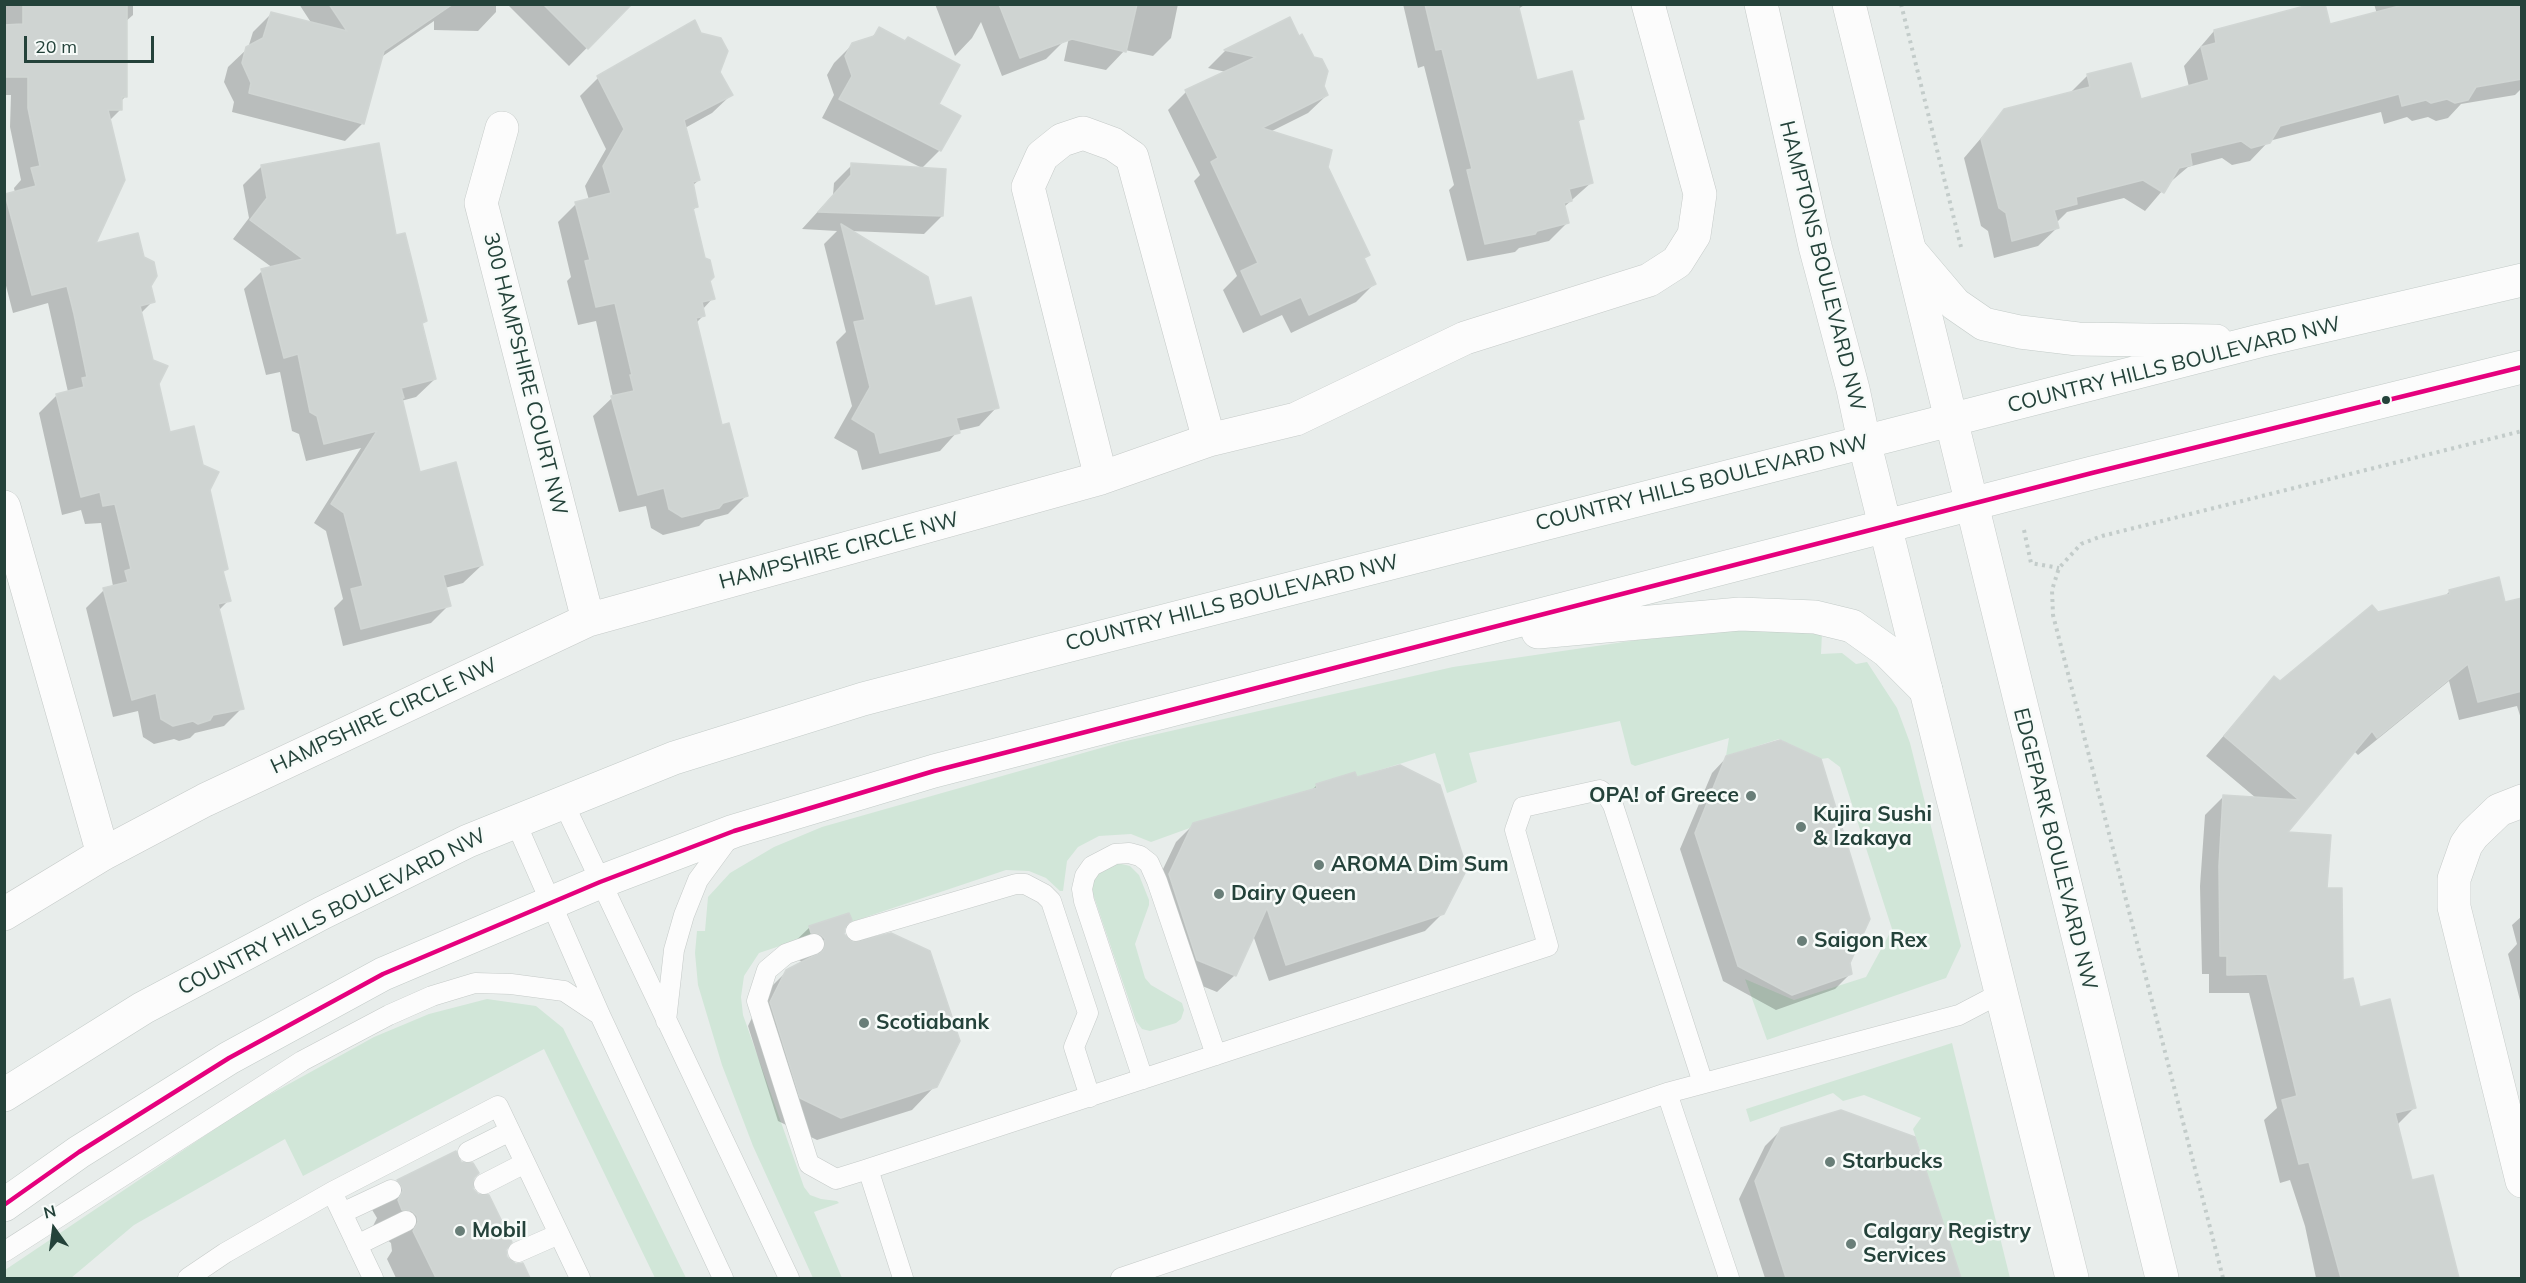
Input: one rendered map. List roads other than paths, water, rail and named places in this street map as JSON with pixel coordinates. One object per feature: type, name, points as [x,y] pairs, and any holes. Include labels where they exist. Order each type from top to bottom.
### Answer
[{"type":"street","name":"HAMPSHIRE CIRCLE NW","points":[[4,914],[103,854],[206,800],[588,620],[1101,478],[1209,440],[1296,419],[1465,338],[1649,280],[1677,262],[1694,235],[1700,194],[1648,4]]},
{"type":"street","name":"HAMPTONS BOULEVARD NW","points":[[1761,4],[1815,246],[1853,389],[1885,526]]},
{"type":"street","points":[[1849,4],[1940,368],[1950,420]]},
{"type":"street","name":"300 HAMPSHIRE COURT NW","points":[[502,128],[481,203],[588,620]]},
{"type":"street","points":[[1101,478],[1028,187],[1042,156],[1062,140],[1083,133],[1113,144],[1132,157],[1209,440]]},
{"type":"street","points":[[1910,251],[1955,304],[1984,324],[2020,332],[2078,339],[2259,341]]},
{"type":"street","name":"COUNTRY HILLS BOULEVARD NW","points":[[4,1095],[143,1008],[343,903],[468,841],[674,758],[863,699],[2259,341],[2522,280]]},
{"type":"street","points":[[4,1205],[79,1152],[229,1058],[383,974],[600,882],[734,831],[934,771],[1885,526],[2522,367]]},
{"type":"street","name":"EDGEPARK BOULEVARD NW","points":[[1950,420],[2162,1278]]},
{"type":"street","points":[[4,507],[103,854]]},
{"type":"street","points":[[1885,526],[2072,1278]]},
{"type":"street","points":[[1435,642],[1740,614],[1815,617],[1852,626],[1887,651],[1926,690]]},
{"type":"street","points":[[2522,801],[2499,810],[2473,835],[2466,845],[2454,879],[2454,907],[2522,1181]]},
{"type":"lane","points":[[814,944],[786,954],[767,970],[757,1001],[808,1164],[836,1179],[1548,946],[1515,830],[1518,816],[1523,807],[1600,790],[1613,805],[1703,1083]]},
{"type":"lane","points":[[563,802],[789,1278]]},
{"type":"lane","points":[[516,823],[600,1015],[723,1278]]},
{"type":"lane","points":[[666,1021],[674,951],[684,915],[698,880],[734,831]]},
{"type":"lane","points":[[1143,1079],[1083,895],[1085,876],[1092,866],[1115,854],[1129,853],[1149,863],[1216,1055]]},
{"type":"lane","points":[[856,931],[1016,884],[1025,884],[1044,894],[1051,901],[1088,1013],[1074,1047],[1090,1097]]},
{"type":"lane","points":[[4,1252],[302,1061],[389,1015],[432,996],[475,983],[511,984],[564,991],[600,1015]]},
{"type":"lane","points":[[1121,1278],[1667,1093],[1959,1015],[2001,993]]},
{"type":"lane","points":[[1667,1093],[1729,1278]]},
{"type":"lane","points":[[188,1278],[225,1253],[332,1192],[498,1106],[559,1234],[576,1277]]},
{"type":"lane","points":[[468,1152],[510,1131]]},
{"type":"lane","points":[[484,1184],[525,1163]]},
{"type":"lane","points":[[868,1169],[903,1278]]},
{"type":"lane","points":[[342,1213],[391,1190]]},
{"type":"lane","points":[[332,1192],[373,1278]]},
{"type":"lane","points":[[357,1245],[406,1221]]},
{"type":"lane","points":[[518,1252],[559,1234]]},
{"type":"place","name":"OPA! of Greece","points":[[1751,796]]},
{"type":"place","name":"Kujira Sushi & Izakaya","points":[[1801,827]]},
{"type":"place","name":"AROMA Dim Sum","points":[[1319,865]]},
{"type":"place","name":"Dairy Queen","points":[[1219,894]]},
{"type":"place","name":"Saigon Rex","points":[[1802,941]]},
{"type":"place","name":"Scotiabank","points":[[864,1023]]},
{"type":"place","name":"Starbucks","points":[[1830,1162]]},
{"type":"place","name":"Mobil","points":[[460,1231]]},
{"type":"place","name":"Calgary Registry Services","points":[[1851,1244]]}]
